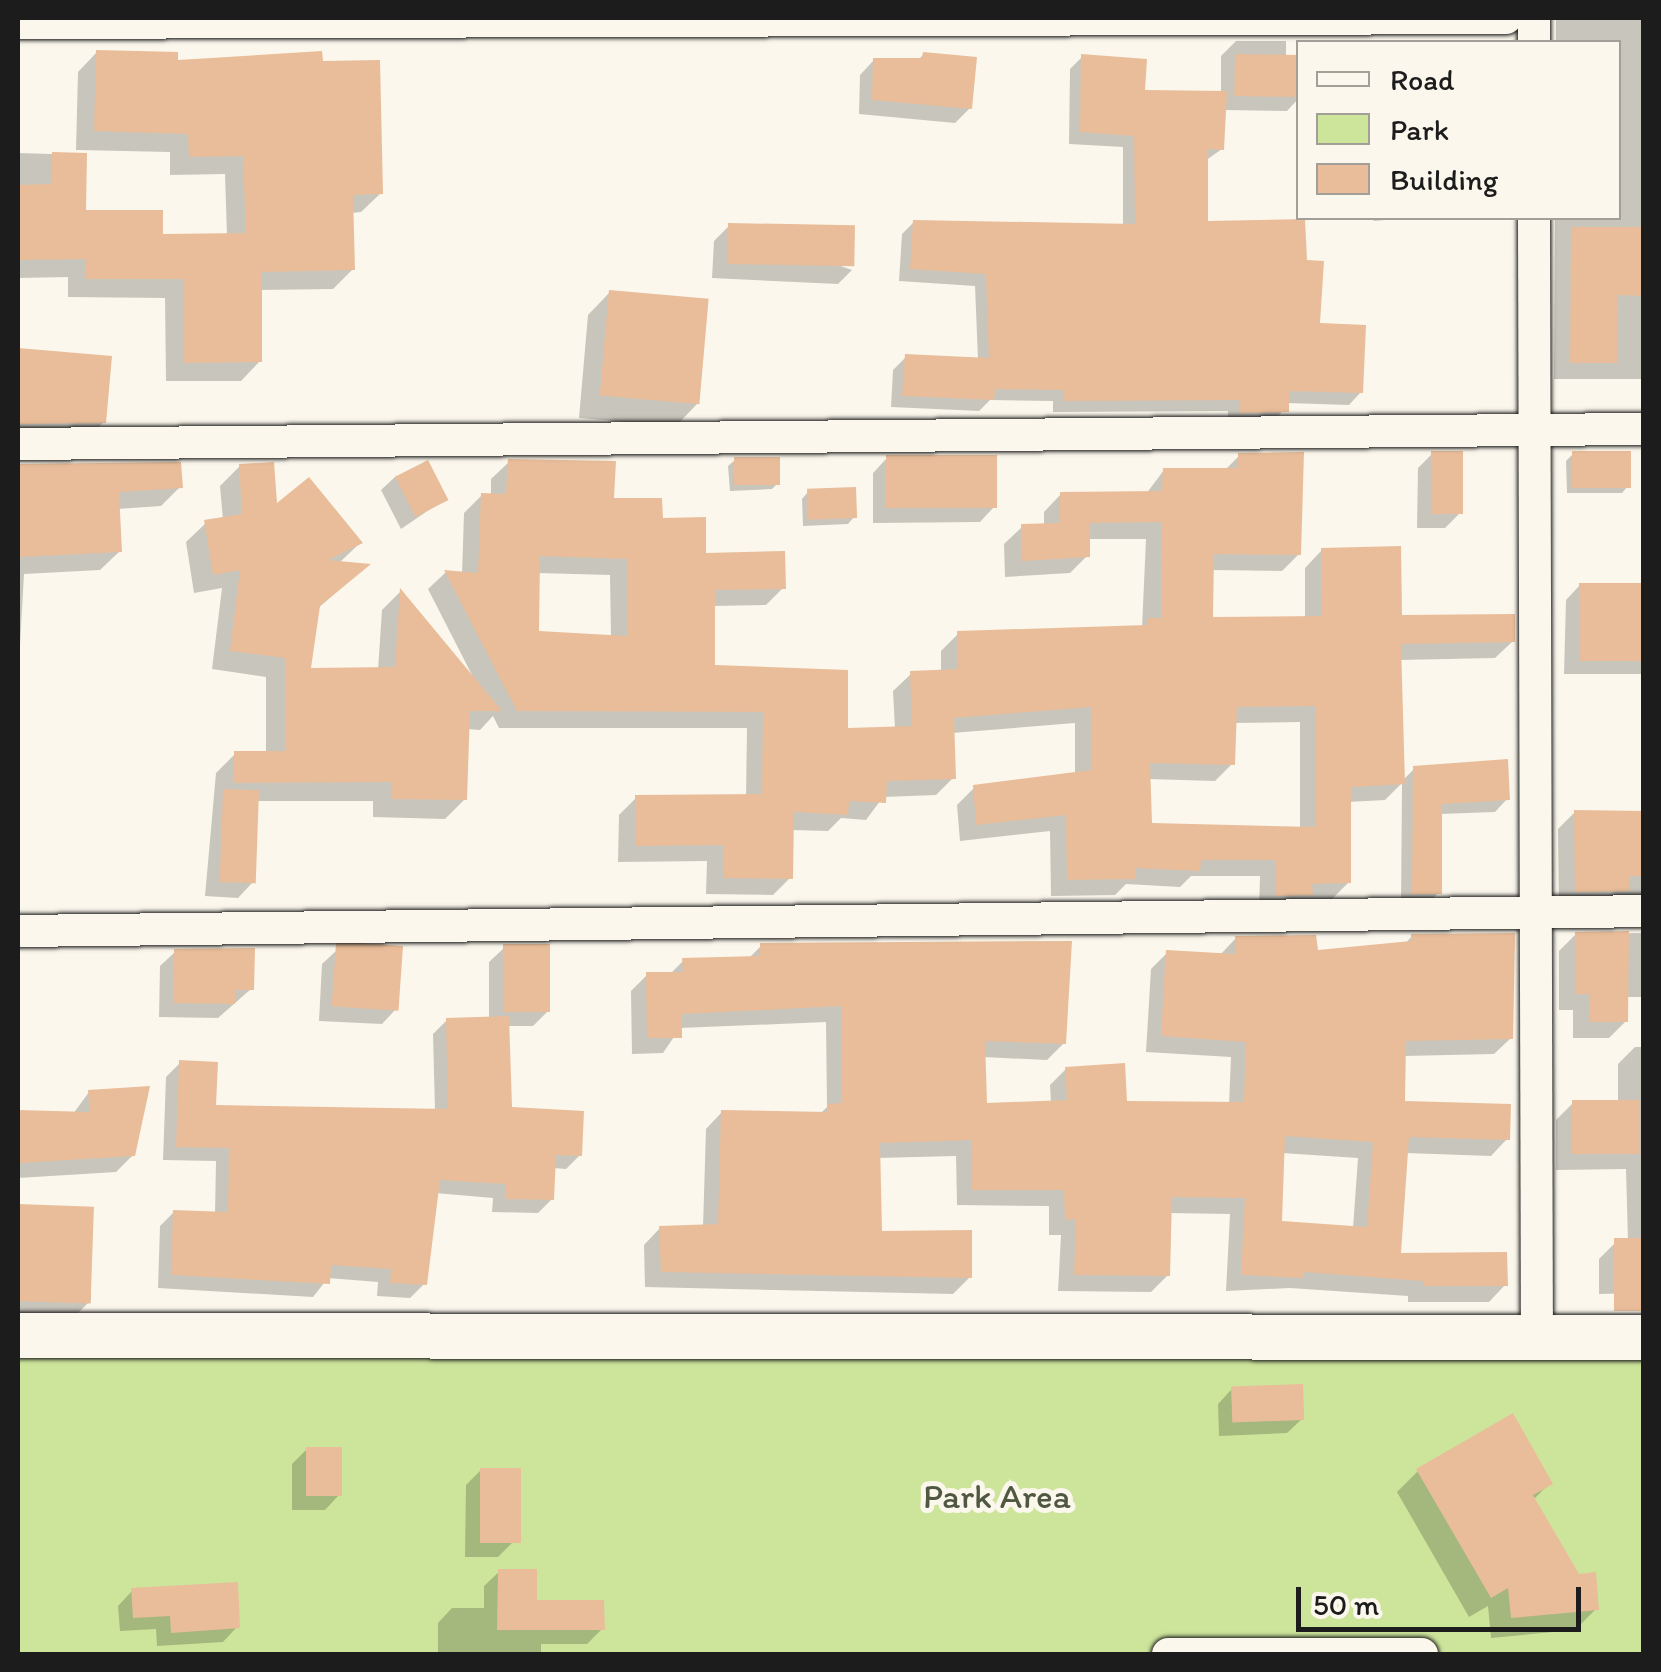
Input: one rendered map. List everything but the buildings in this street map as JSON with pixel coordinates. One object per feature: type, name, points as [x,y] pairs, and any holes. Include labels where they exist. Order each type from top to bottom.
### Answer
[{"type":"street","points":[[18,23],[1506,18]]},
{"type":"street","points":[[1534,220],[1537,1340]]},
{"type":"street","points":[[18,444],[1644,430]]},
{"type":"street","points":[[18,930],[1644,911]]},
{"type":"street","points":[[18,1335],[1537,1340],[1644,1337]]},
{"type":"street","points":[[1168,1654],[1422,1654]]},
{"type":"green space","name":"Park Area","points":[[18,1335],[1643,1335],[1643,1654],[18,1654]]}]
